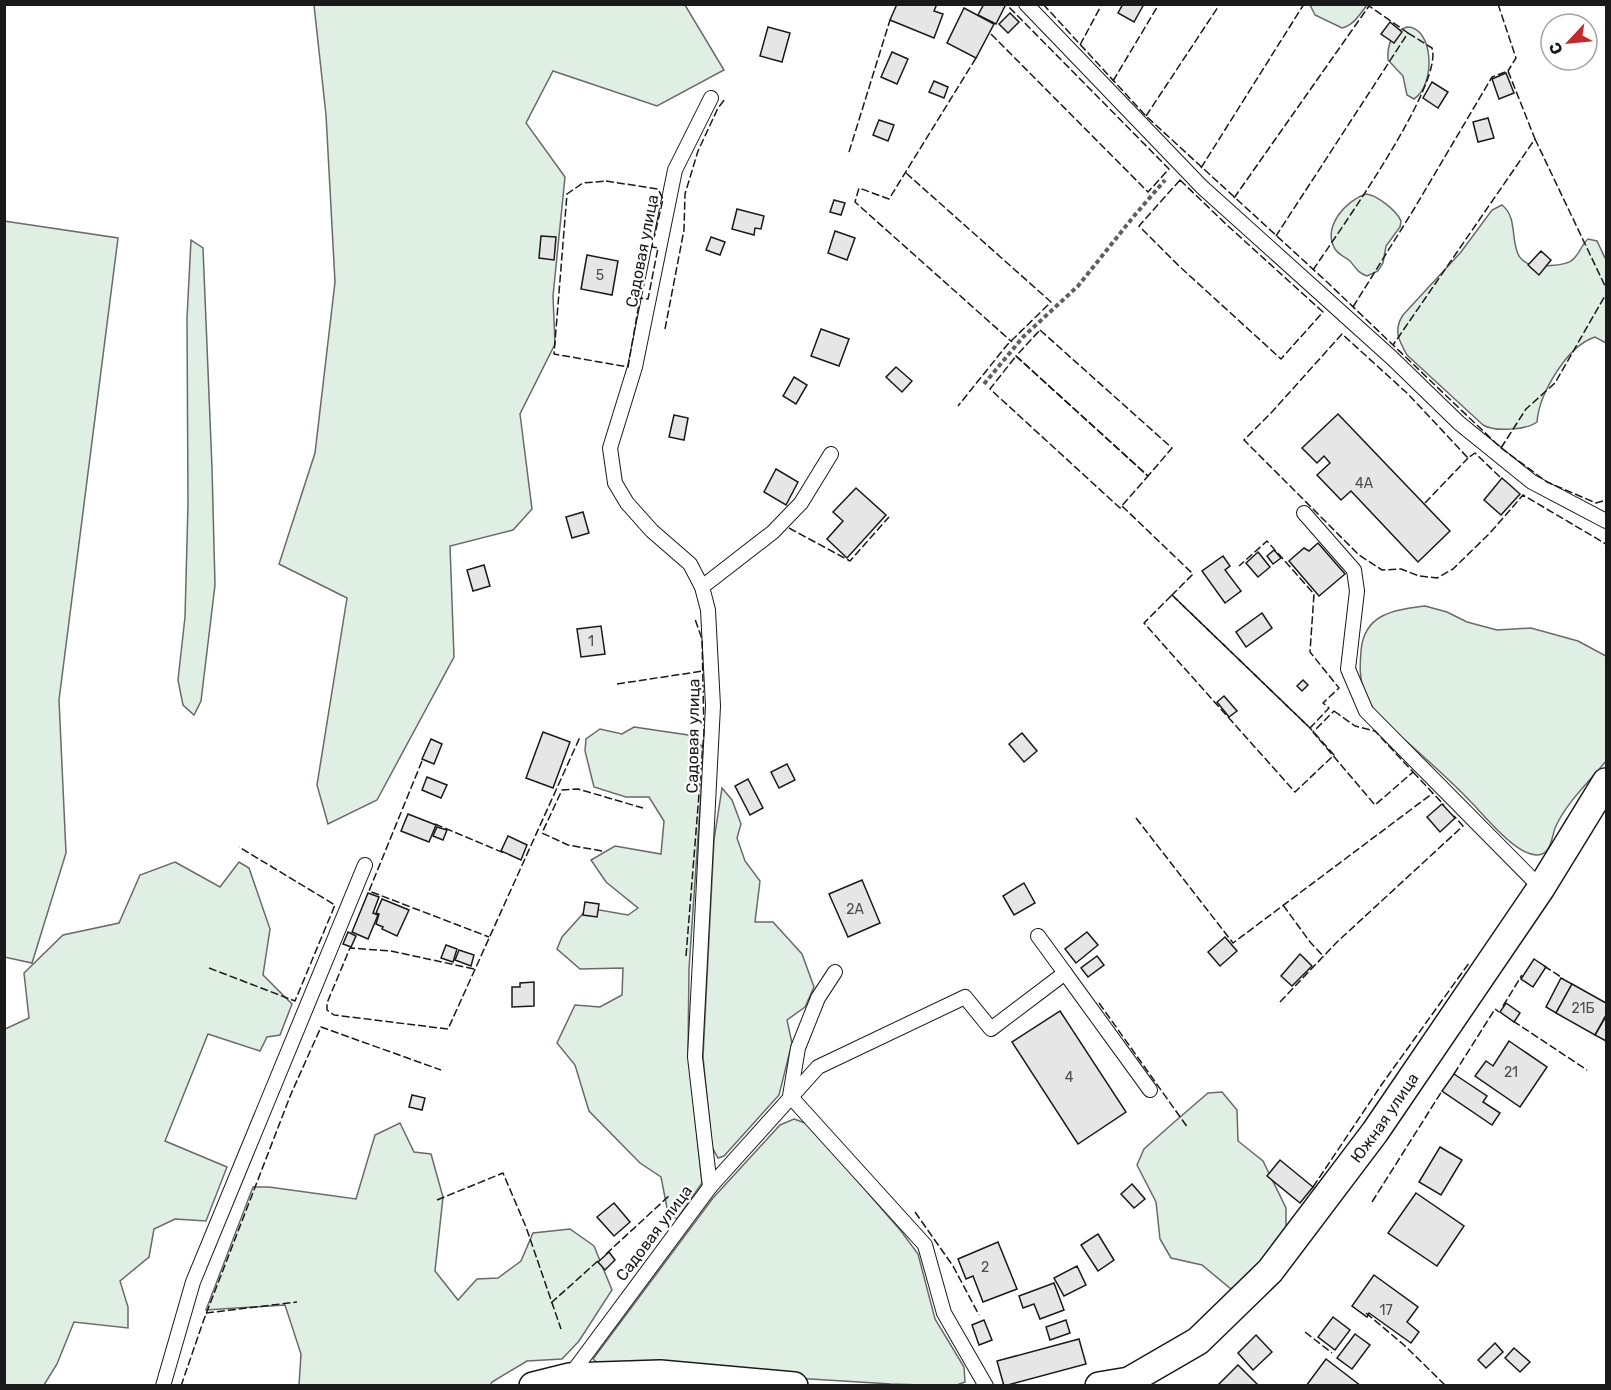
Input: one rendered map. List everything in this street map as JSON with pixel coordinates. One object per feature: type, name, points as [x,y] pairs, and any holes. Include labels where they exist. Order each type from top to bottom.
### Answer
[{"type":"street","name":"Южная улица","points":[[1099,1386],[1129,1381],[1198,1341],[1270,1271],[1375,1132],[1605,788]]},
{"type":"street","points":[[533,1386],[568,1377],[660,1374],[794,1386]]},
{"type":"lane","points":[[1026,4],[1202,187],[1392,358],[1459,423],[1532,482],[1606,521]]},
{"type":"lane","name":"Садовая улица","points":[[568,1377],[710,1186],[695,1057],[713,706],[708,610],[702,587],[690,564],[652,531],[627,503],[615,483],[610,447],[635,367],[675,170],[711,98]]},
{"type":"lane","points":[[702,587],[773,532],[801,503],[831,454]]},
{"type":"lane","points":[[1304,513],[1354,570],[1357,591],[1348,669],[1366,711],[1540,888]]},
{"type":"lane","points":[[163,1386],[193,1282],[365,865]]},
{"type":"lane","points":[[1038,936],[1150,1090]]},
{"type":"lane","points":[[790,1096],[798,1048],[818,998],[835,972]]},
{"type":"lane","points":[[710,1186],[818,1067],[965,997],[991,1029],[1065,973]]},
{"type":"lane","points":[[790,1096],[925,1245],[944,1313],[986,1386]]},
{"type":"path","points":[[984,384],[1023,337],[1078,286],[1134,216],[1180,164]]},
{"type":"green space","points":[[314,5],[685,5],[724,70],[657,106],[553,71],[526,123],[565,177],[553,296],[555,344],[520,414],[532,509],[513,530],[450,546],[454,657],[377,800],[328,824],[317,785],[347,598],[279,564],[315,453],[335,282],[326,115]]},
{"type":"green space","points":[[1310,5],[1367,5],[1353,22],[1342,28],[1315,15]]},
{"type":"green space","points":[[1407,27],[1423,36],[1429,58],[1426,82],[1414,99],[1407,95],[1403,76],[1388,60],[1388,49],[1394,36]]},
{"type":"green space","points":[[1366,194],[1386,204],[1401,221],[1400,227],[1386,246],[1383,263],[1378,271],[1367,276],[1359,272],[1335,249],[1332,241],[1332,232],[1338,216],[1351,202]]},
{"type":"green space","points":[[1502,205],[1509,213],[1512,222],[1517,252],[1530,264],[1544,266],[1568,263],[1574,259],[1588,239],[1597,241],[1606,260],[1606,343],[1595,337],[1574,350],[1556,372],[1549,385],[1537,422],[1526,427],[1510,429],[1495,429],[1483,425],[1407,355],[1398,331],[1403,315],[1461,252],[1492,210]]},
{"type":"green space","points":[[4,221],[118,238],[59,700],[66,853],[32,963],[4,957]]},
{"type":"green space","points":[[191,240],[203,248],[215,585],[201,701],[194,715],[183,705],[178,680],[185,617],[188,504],[187,318]]},
{"type":"green space","points":[[1425,606],[1447,612],[1467,622],[1497,630],[1531,628],[1578,641],[1606,656],[1606,761],[1566,809],[1556,826],[1550,845],[1542,854],[1533,855],[1514,845],[1450,781],[1386,723],[1368,700],[1362,686],[1360,666],[1363,638],[1368,628],[1375,621],[1392,612]]},
{"type":"green space","points":[[634,727],[695,736],[704,750],[689,969],[688,1052],[702,1183],[677,1219],[668,1213],[661,1177],[640,1163],[589,1111],[575,1065],[557,1043],[575,1005],[600,1007],[622,995],[623,968],[580,969],[557,949],[562,937],[588,908],[628,915],[638,908],[606,882],[591,860],[615,846],[661,854],[664,821],[649,797],[626,797],[594,787],[585,751],[586,739],[600,729],[622,734]]},
{"type":"green space","points":[[722,788],[732,800],[741,824],[737,838],[745,861],[760,881],[755,922],[773,922],[802,954],[814,987],[805,1007],[787,1020],[792,1043],[779,1095],[724,1156],[718,1158],[712,1147],[703,1057],[714,840]]},
{"type":"green space","points":[[175,862],[220,887],[239,862],[249,868],[270,929],[263,975],[292,1004],[280,1035],[267,1037],[260,1051],[208,1034],[165,1141],[227,1167],[206,1221],[175,1219],[154,1229],[149,1257],[120,1281],[128,1307],[128,1328],[74,1322],[57,1364],[44,1385],[5,1385],[5,1029],[29,1018],[24,973],[63,935],[119,923],[140,875]]},
{"type":"green space","points":[[1222,1092],[1237,1110],[1238,1141],[1263,1161],[1286,1208],[1286,1232],[1251,1277],[1231,1289],[1202,1265],[1171,1258],[1160,1239],[1156,1202],[1137,1165],[1144,1149],[1208,1093]]},
{"type":"green space","points":[[794,1119],[808,1124],[901,1231],[918,1254],[935,1319],[964,1367],[965,1382],[954,1386],[891,1384],[601,1366],[593,1359],[713,1198],[780,1125]]},
{"type":"green space","points":[[400,1123],[414,1152],[431,1154],[443,1197],[435,1271],[458,1300],[477,1279],[498,1278],[521,1261],[533,1233],[570,1229],[594,1246],[612,1290],[579,1341],[562,1359],[527,1361],[492,1382],[490,1386],[299,1385],[301,1354],[285,1305],[206,1310],[253,1187],[269,1187],[356,1199],[375,1135]]},
{"type":"building","points":[[897,4],[937,4],[934,11],[943,14],[934,38],[890,20]]},
{"type":"building","points":[[984,4],[1006,4],[996,24],[978,15]]},
{"type":"building","points":[[1123,4],[1144,4],[1134,22],[1118,13]]},
{"type":"building","points":[[964,8],[994,24],[976,58],[947,43]]},
{"type":"building","points":[[1010,13],[1019,22],[1008,33],[999,24]]},
{"type":"building","points":[[1390,22],[1402,32],[1394,43],[1381,34]]},
{"type":"building","points":[[768,27],[790,33],[782,62],[760,56]]},
{"type":"building","points":[[892,52],[908,59],[897,84],[881,77]]},
{"type":"building","points":[[1506,73],[1514,93],[1499,99],[1492,79]]},
{"type":"building","points":[[934,81],[948,87],[944,98],[929,92]]},
{"type":"building","points":[[1432,82],[1448,92],[1438,108],[1423,98]]},
{"type":"building","points":[[1488,118],[1494,138],[1478,142],[1473,122]]},
{"type":"building","points":[[879,120],[894,125],[888,141],[873,135]]},
{"type":"building","points":[[834,200],[845,203],[841,215],[830,212]]},
{"type":"building","points":[[737,209],[764,216],[761,229],[755,228],[754,235],[732,229]]},
{"type":"building","points":[[835,231],[855,238],[847,260],[828,253]]},
{"type":"building","points":[[541,236],[556,237],[554,260],[539,258]]},
{"type":"building","points":[[711,237],[725,242],[720,255],[706,250]]},
{"type":"building","points":[[1541,251],[1551,260],[1539,275],[1528,265]]},
{"type":"building","points":[[587,255],[618,261],[612,295],[581,289]]},
{"type":"building","points":[[821,329],[849,339],[839,366],[811,356]]},
{"type":"building","points":[[896,367],[912,381],[902,392],[886,377]]},
{"type":"building","points":[[794,377],[807,385],[796,404],[783,396]]},
{"type":"building","points":[[1338,414],[1450,531],[1418,562],[1351,491],[1341,500],[1317,475],[1330,463],[1324,456],[1317,463],[1302,448]]},
{"type":"building","points":[[674,415],[688,418],[684,440],[669,437]]},
{"type":"building","points":[[776,469],[798,482],[786,505],[764,492]]},
{"type":"building","points":[[1502,478],[1520,494],[1501,515],[1484,500]]},
{"type":"building","points":[[856,488],[886,515],[847,558],[827,539],[843,521],[833,512]]},
{"type":"building","points":[[583,512],[589,533],[572,538],[566,517]]},
{"type":"building","points":[[1318,543],[1345,574],[1319,596],[1289,561],[1304,548],[1309,551]]},
{"type":"building","points":[[1274,550],[1281,558],[1273,564],[1267,556]]},
{"type":"building","points":[[1258,552],[1270,567],[1258,577],[1246,563]]},
{"type":"building","points":[[1223,556],[1230,566],[1225,570],[1241,591],[1225,603],[1202,571]]},
{"type":"building","points":[[484,565],[490,586],[473,591],[467,570]]},
{"type":"building","points":[[1262,613],[1272,628],[1246,647],[1236,632]]},
{"type":"building","points":[[601,626],[605,654],[581,657],[577,629]]},
{"type":"building","points":[[1303,680],[1308,685],[1302,691],[1297,686]]},
{"type":"building","points":[[1224,696],[1237,711],[1229,717],[1217,702]]},
{"type":"building","points":[[543,732],[570,742],[553,788],[526,778]]},
{"type":"building","points":[[1022,733],[1037,751],[1024,762],[1009,744]]},
{"type":"building","points":[[431,739],[442,744],[434,764],[422,759]]},
{"type":"building","points":[[787,764],[795,780],[779,788],[771,772]]},
{"type":"building","points":[[427,777],[447,785],[441,798],[422,790]]},
{"type":"building","points":[[748,779],[763,808],[750,815],[735,786]]},
{"type":"building","points":[[1442,804],[1455,818],[1440,832],[1427,817]]},
{"type":"building","points":[[408,814],[436,825],[429,842],[401,831]]},
{"type":"building","points":[[437,827],[447,830],[443,840],[433,836]]},
{"type":"building","points":[[508,836],[527,845],[521,860],[501,851]]},
{"type":"building","points":[[862,880],[880,923],[848,937],[829,894]]},
{"type":"building","points":[[1024,883],[1035,903],[1014,915],[1003,896]]},
{"type":"building","points":[[368,893],[379,897],[373,913],[378,915],[368,939],[352,932]]},
{"type":"building","points":[[382,899],[409,910],[397,936],[376,924],[379,914],[376,913]]},
{"type":"building","points":[[585,902],[599,904],[597,917],[583,915]]},
{"type":"building","points":[[348,932],[356,936],[351,947],[343,944]]},
{"type":"building","points":[[1087,932],[1098,945],[1076,963],[1065,949]]},
{"type":"building","points":[[1225,937],[1237,951],[1220,966],[1208,952]]},
{"type":"building","points":[[446,945],[457,949],[453,962],[441,958]]},
{"type":"building","points":[[459,950],[474,955],[471,966],[455,960]]},
{"type":"building","points":[[1300,954],[1312,966],[1292,986],[1281,976]]},
{"type":"building","points":[[1097,956],[1104,965],[1088,977],[1081,968]]},
{"type":"building","points":[[1534,959],[1546,967],[1533,987],[1521,979]]},
{"type":"building","points":[[1561,978],[1572,984],[1556,1013],[1546,1007]]},
{"type":"building","points":[[534,982],[534,1006],[512,1007],[512,987],[520,987],[520,983]]},
{"type":"building","points":[[1572,984],[1606,1003],[1606,1015],[1595,1035],[1556,1013]]},
{"type":"building","points":[[1506,1003],[1520,1013],[1514,1022],[1500,1012]]},
{"type":"building","points":[[1060,1011],[1126,1112],[1078,1144],[1012,1042]]},
{"type":"building","points":[[1606,1018],[1606,1041],[1595,1035]]},
{"type":"building","points":[[1509,1041],[1547,1067],[1520,1107],[1475,1076],[1486,1061],[1493,1066]]},
{"type":"building","points":[[1454,1074],[1487,1096],[1483,1102],[1500,1113],[1492,1125],[1442,1091]]},
{"type":"building","points":[[412,1095],[425,1098],[422,1110],[409,1107]]},
{"type":"building","points":[[1440,1147],[1462,1160],[1441,1195],[1419,1182]]},
{"type":"building","points":[[1280,1160],[1313,1187],[1300,1203],[1267,1176]]},
{"type":"building","points":[[1132,1184],[1145,1199],[1134,1208],[1121,1194]]},
{"type":"building","points":[[1416,1193],[1464,1226],[1437,1266],[1388,1233]]},
{"type":"building","points":[[614,1203],[630,1222],[614,1236],[597,1217]]},
{"type":"building","points":[[1098,1234],[1114,1260],[1098,1271],[1081,1245]]},
{"type":"building","points":[[998,1242],[1017,1289],[983,1302],[973,1276],[966,1279],[958,1259]]},
{"type":"building","points":[[609,1252],[615,1260],[605,1270],[598,1262]]},
{"type":"building","points":[[1077,1266],[1086,1285],[1064,1296],[1054,1278]]},
{"type":"building","points":[[1374,1275],[1418,1307],[1407,1322],[1419,1332],[1411,1343],[1369,1313],[1367,1317],[1352,1306]]},
{"type":"building","points":[[1054,1283],[1064,1310],[1040,1319],[1034,1304],[1023,1308],[1019,1296]]},
{"type":"building","points":[[1333,1317],[1350,1330],[1335,1350],[1318,1337]]},
{"type":"building","points":[[984,1320],[992,1340],[979,1345],[972,1325]]},
{"type":"building","points":[[1066,1320],[1070,1333],[1050,1340],[1046,1327]]},
{"type":"building","points":[[1355,1334],[1370,1345],[1352,1369],[1337,1358]]},
{"type":"building","points":[[1256,1335],[1272,1352],[1253,1370],[1238,1353]]},
{"type":"building","points":[[1079,1339],[1086,1364],[1004,1386],[997,1361]]},
{"type":"building","points":[[1495,1343],[1503,1352],[1486,1368],[1478,1360]]},
{"type":"building","points":[[1514,1348],[1530,1362],[1520,1372],[1505,1358]]},
{"type":"building","points":[[1326,1359],[1361,1386],[1306,1386]]},
{"type":"building","points":[[1238,1365],[1259,1386],[1217,1386]]},
{"type":"fence","points":[[1043,4],[1146,116],[1327,282],[1501,448],[1547,482],[1596,503],[1606,500]]},
{"type":"fence","points":[[1080,45],[1102,4]]},
{"type":"fence","points":[[1113,81],[1159,4]]},
{"type":"fence","points":[[1146,116],[1220,4]]},
{"type":"fence","points":[[1201,168],[1304,4]]},
{"type":"fence","points":[[1498,4],[1516,58],[1508,71]]},
{"type":"fence","points":[[991,34],[1148,192],[1169,169],[1008,6]]},
{"type":"fence","points":[[1234,198],[1369,6],[1408,33],[1276,236]]},
{"type":"fence","points":[[849,152],[890,20]]},
{"type":"fence","points":[[1313,270],[1386,159],[1422,93],[1431,67],[1432,48],[1408,33]]},
{"type":"fence","points":[[976,58],[889,199],[859,188],[855,202],[1012,342]]},
{"type":"fence","points":[[1353,307],[1492,77],[1508,71],[1535,139],[1393,345]]},
{"type":"fence","points":[[665,329],[684,230],[685,194],[698,151],[718,108],[726,98]]},
{"type":"fence","points":[[1535,139],[1606,288]]},
{"type":"fence","points":[[906,173],[1051,302],[1007,345],[958,406]]},
{"type":"fence","points":[[1180,180],[1323,312],[1281,359],[1179,266],[1139,226],[1180,180]]},
{"type":"fence","points":[[606,181],[658,189],[663,199],[652,247],[658,248],[648,299],[640,298],[628,367],[554,354],[567,194],[583,183],[606,181]]},
{"type":"fence","points":[[1501,448],[1526,409],[1555,383],[1606,294]]},
{"type":"fence","points":[[1040,330],[1172,448],[1148,476],[1016,356],[1040,330]]},
{"type":"fence","points":[[1500,477],[1475,453],[1468,458],[1408,394],[1342,334],[1244,440],[1359,555],[1382,570],[1401,569],[1419,576],[1437,578],[1453,569],[1490,533],[1523,495],[1606,544]]},
{"type":"fence","points":[[1016,356],[1148,476],[1120,508],[990,389],[1016,356]]},
{"type":"fence","points":[[1425,503],[1468,458]]},
{"type":"fence","points":[[1122,506],[1193,574],[1172,595],[1310,728],[1329,708],[1323,703],[1339,688],[1310,652],[1314,594],[1267,541],[1239,566]]},
{"type":"fence","points":[[789,528],[850,561],[889,517]]},
{"type":"fence","points":[[1172,595],[1310,728],[1334,755],[1295,792],[1144,623],[1172,595]]},
{"type":"fence","points":[[686,956],[704,732],[702,639],[695,619]]},
{"type":"fence","points":[[617,684],[703,671]]},
{"type":"fence","points":[[1334,711],[1355,726],[1375,731],[1413,772],[1375,805],[1313,732],[1334,711]]},
{"type":"fence","points":[[474,969],[391,951],[350,948],[327,1003],[327,1010],[334,1015],[448,1029],[580,737]]},
{"type":"fence","points":[[422,761],[369,891],[489,937]]},
{"type":"fence","points":[[1413,772],[1444,805]]},
{"type":"fence","points":[[602,851],[568,845],[542,833],[562,790],[578,789],[643,808]]},
{"type":"fence","points":[[1136,818],[1233,943],[1433,793]]},
{"type":"fence","points":[[1280,1002],[1337,942],[1463,826],[1454,816]]},
{"type":"fence","points":[[435,824],[504,853]]},
{"type":"fence","points":[[209,968],[295,1001],[335,905],[239,847]]},
{"type":"fence","points":[[1283,905],[1324,957]]},
{"type":"fence","points":[[1313,1187],[1382,1084],[1469,963]]},
{"type":"fence","points":[[1544,966],[1561,977]]},
{"type":"fence","points":[[1503,1006],[1522,975]]},
{"type":"fence","points":[[1099,1003],[1188,1128]]},
{"type":"fence","points":[[1454,1074],[1495,1009],[1499,1012]]},
{"type":"fence","points":[[1513,1021],[1587,1070]]},
{"type":"fence","points":[[181,1386],[203,1322],[291,1094],[321,1027],[441,1070]]},
{"type":"fence","points":[[1372,1202],[1442,1091]]},
{"type":"fence","points":[[437,1200],[503,1173],[526,1227],[561,1329]]},
{"type":"fence","points":[[606,1254],[670,1195]]},
{"type":"fence","points":[[915,1212],[953,1266],[979,1315]]},
{"type":"fence","points":[[551,1303],[599,1260]]},
{"type":"fence","points":[[206,1313],[297,1302]]},
{"type":"fence","points":[[1366,1313],[1404,1345],[1446,1386]]},
{"type":"fence","points":[[1305,1332],[1332,1353]]}]
